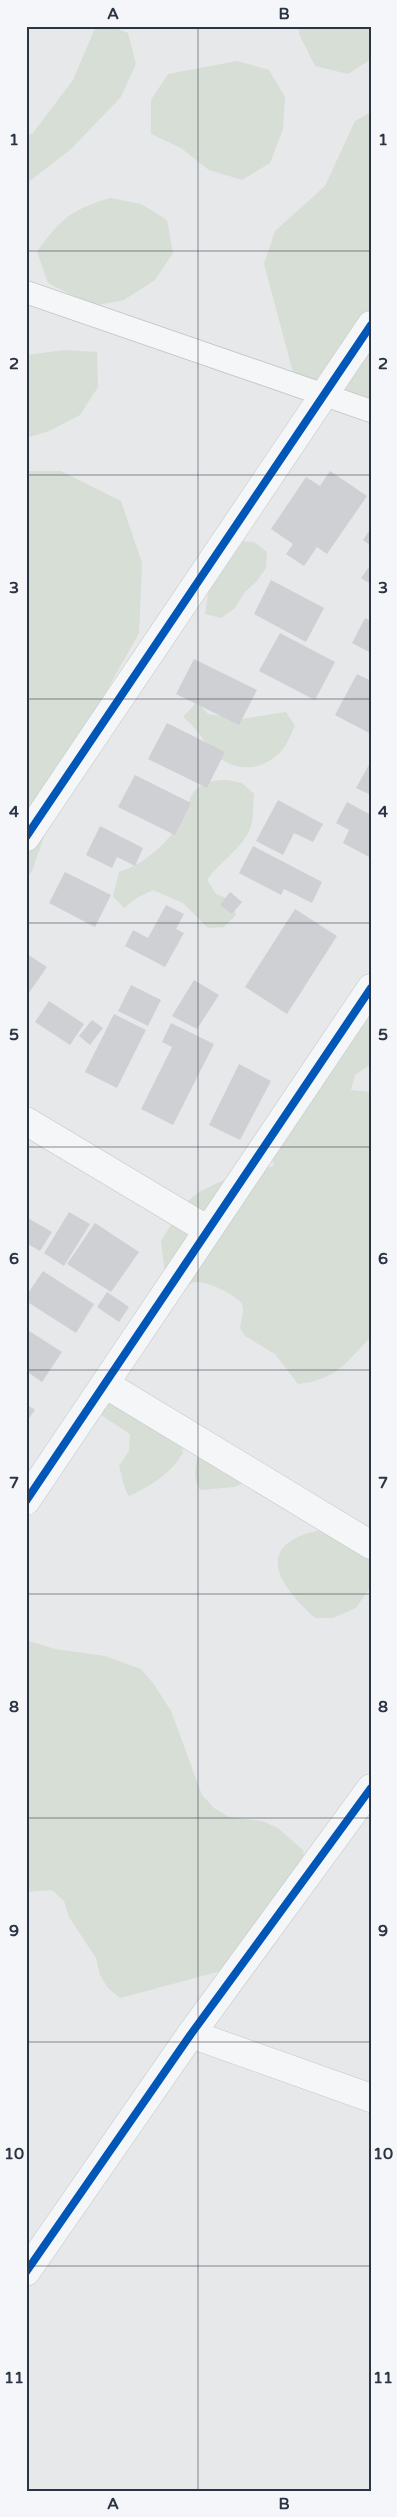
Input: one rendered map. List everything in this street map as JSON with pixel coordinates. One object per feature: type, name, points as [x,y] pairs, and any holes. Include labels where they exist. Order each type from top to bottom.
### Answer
[{"type":"street","points":[[26,838],[371,325]]},
{"type":"street","points":[[26,1500],[371,988]]},
{"type":"street","points":[[26,1121],[208,1230]]},
{"type":"street","points":[[105,1384],[371,1545]]},
{"type":"street","points":[[26,2272],[191,2034],[371,1788]]},
{"type":"street","points":[[191,2034],[371,2098]]},
{"type":"lane","points":[[26,292],[371,411]]},
{"type":"shaded area","points":[[96,26],[111,26],[128,33],[136,64],[121,97],[71,149],[26,184],[26,136],[33,133],[73,80]]},
{"type":"shaded area","points":[[299,26],[371,26],[371,59],[348,74],[315,66],[299,34]]},
{"type":"shaded area","points":[[237,61],[269,70],[285,97],[283,129],[270,163],[242,180],[209,170],[181,148],[151,134],[151,100],[168,74]]},
{"type":"shaded area","points":[[371,112],[371,409],[294,376],[264,264],[275,231],[325,186],[355,121]]},
{"type":"shaded area","points":[[110,198],[141,204],[167,220],[173,253],[155,280],[124,300],[93,306],[48,283],[37,252],[60,223],[76,211]]},
{"type":"shaded area","points":[[65,350],[97,352],[98,387],[80,415],[49,431],[26,438],[26,355]]},
{"type":"shaded area","points":[[26,471],[61,471],[121,501],[142,563],[139,633],[75,747],[32,871],[26,879]]},
{"type":"shaded area","points":[[239,541],[254,542],[267,552],[266,568],[256,582],[244,593],[235,608],[221,618],[205,614],[211,575]]},
{"type":"shaded area","points":[[197,702],[208,714],[241,719],[286,712],[295,726],[283,749],[270,761],[254,767],[237,766],[229,764],[215,754],[183,717]]},
{"type":"shaded area","points":[[227,780],[242,783],[254,794],[252,821],[242,843],[207,880],[216,894],[231,900],[236,915],[224,927],[208,928],[183,903],[153,890],[137,898],[124,908],[113,896],[119,872],[138,864],[163,844],[182,819],[195,790],[208,782]]},
{"type":"shaded area","points":[[371,1000],[371,1064],[355,1075],[351,1090],[371,1092],[371,1337],[347,1362],[332,1374],[312,1382],[298,1384],[275,1354],[245,1336],[240,1328],[243,1310],[239,1300],[218,1288],[203,1283],[192,1283],[186,1289],[165,1274],[161,1241],[184,1204],[199,1192],[232,1176],[274,1166],[265,1124]]},
{"type":"shaded area","points":[[108,1399],[181,1437],[183,1453],[172,1467],[152,1484],[129,1496],[119,1466],[129,1451],[130,1434],[101,1415]]},
{"type":"shaded area","points":[[199,1450],[249,1480],[235,1487],[200,1490],[195,1475]]},
{"type":"shaded area","points":[[366,1527],[371,1531],[371,1586],[356,1608],[333,1618],[315,1618],[303,1607],[284,1583],[279,1571],[278,1559],[282,1549],[293,1539],[319,1530]]},
{"type":"shaded area","points":[[26,1640],[55,1649],[105,1656],[141,1669],[153,1683],[171,1711],[202,1795],[214,1808],[229,1817],[262,1821],[278,1828],[303,1850],[306,1866],[221,1971],[120,1998],[108,1988],[100,1975],[96,1958],[69,1917],[64,1901],[52,1890],[26,1892]]},
{"type":"building","points":[[330,471],[367,496],[327,554],[317,547],[304,566],[286,554],[293,544],[271,529],[306,477],[320,486]]},
{"type":"building","points":[[371,528],[371,546],[363,540]]},
{"type":"building","points":[[371,564],[371,584],[361,578]]},
{"type":"building","points":[[271,580],[324,608],[306,642],[254,614]]},
{"type":"building","points":[[365,618],[371,621],[371,653],[352,643]]},
{"type":"building","points":[[280,633],[335,662],[315,700],[259,671]]},
{"type":"building","points":[[194,659],[257,690],[239,725],[176,694]]},
{"type":"building","points":[[357,674],[371,681],[371,734],[335,715]]},
{"type":"building","points":[[167,723],[225,752],[207,788],[148,759]]},
{"type":"building","points":[[371,761],[371,795],[356,788]]},
{"type":"building","points":[[135,775],[191,803],[175,835],[118,807]]},
{"type":"building","points":[[278,800],[323,824],[313,842],[294,833],[283,855],[256,841]]},
{"type":"building","points":[[347,802],[371,815],[371,858],[343,843],[349,830],[336,823]]},
{"type":"building","points":[[100,826],[143,848],[135,866],[117,857],[112,868],[86,855]]},
{"type":"building","points":[[253,846],[322,882],[312,903],[284,889],[281,895],[239,873]]},
{"type":"building","points":[[65,872],[111,895],[95,927],[49,903]]},
{"type":"building","points":[[230,892],[242,902],[232,914],[220,905]]},
{"type":"building","points":[[166,905],[184,914],[176,929],[184,933],[165,967],[125,946],[133,930],[148,938]]},
{"type":"building","points":[[295,909],[337,936],[287,1014],[245,987]]},
{"type":"building","points":[[26,955],[47,967],[26,997]]},
{"type":"building","points":[[194,980],[219,995],[197,1029],[172,1016]]},
{"type":"building","points":[[131,985],[161,1000],[148,1026],[118,1011]]},
{"type":"building","points":[[49,1001],[84,1024],[70,1045],[35,1022]]},
{"type":"building","points":[[114,1014],[146,1030],[117,1088],[85,1072]]},
{"type":"building","points":[[92,1020],[103,1028],[90,1045],[79,1036]]},
{"type":"building","points":[[171,1023],[214,1044],[173,1125],[141,1109],[172,1047],[162,1042]]},
{"type":"building","points":[[239,1064],[271,1081],[240,1140],[209,1125]]},
{"type":"building","points":[[69,1212],[90,1224],[64,1266],[44,1253]]},
{"type":"building","points":[[26,1217],[52,1232],[40,1251],[26,1243]]},
{"type":"building","points":[[95,1223],[139,1252],[111,1292],[67,1264]]},
{"type":"building","points":[[43,1271],[94,1304],[76,1333],[26,1301],[26,1296]]},
{"type":"building","points":[[107,1292],[129,1307],[119,1322],[97,1307]]},
{"type":"building","points":[[26,1329],[62,1352],[42,1382],[26,1371],[26,1361],[29,1357],[26,1355]]},
{"type":"building","points":[[26,1404],[35,1410],[26,1422]]},
{"type":"cycle path","points":[[26,837],[371,325]]},
{"type":"cycle path","points":[[26,1501],[371,988]]},
{"type":"cycle path","points":[[26,2272],[191,2034],[371,1788]]}]
